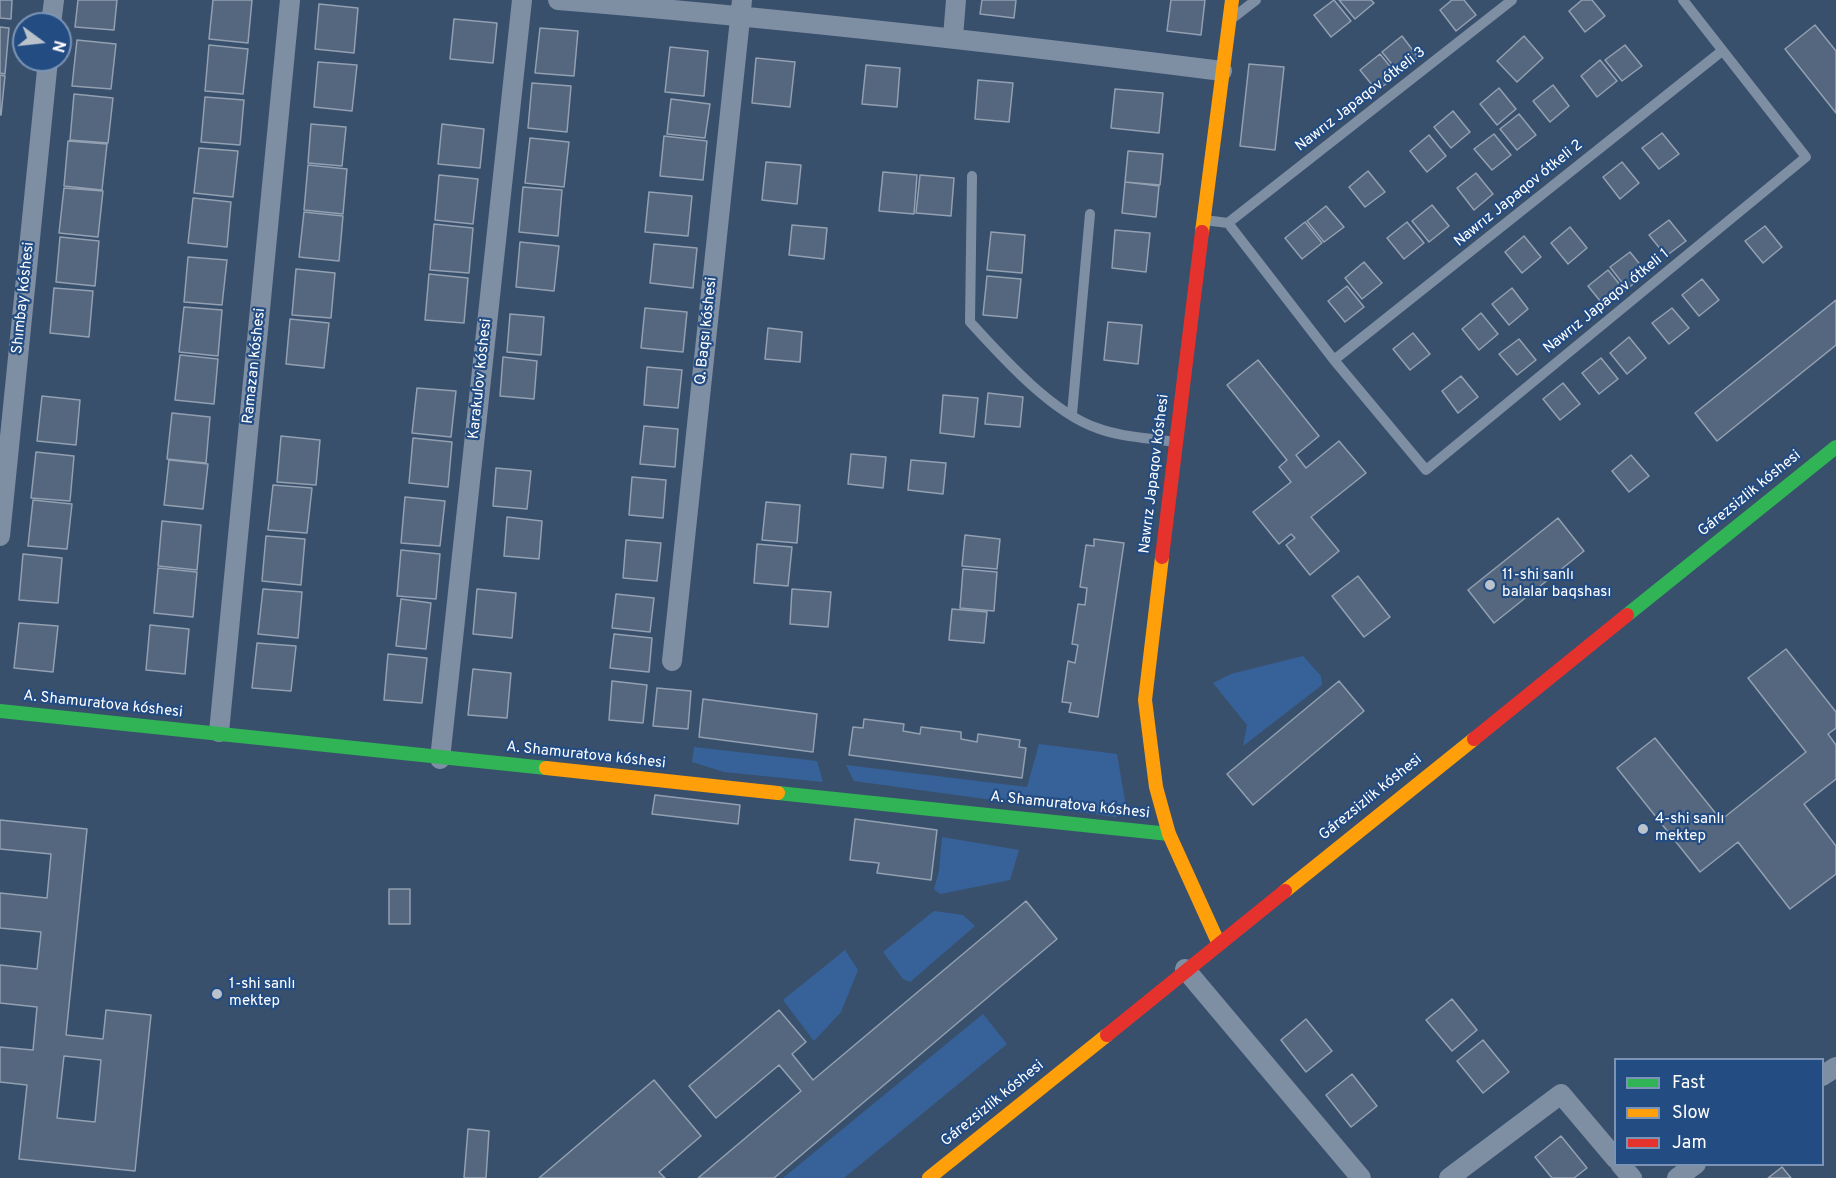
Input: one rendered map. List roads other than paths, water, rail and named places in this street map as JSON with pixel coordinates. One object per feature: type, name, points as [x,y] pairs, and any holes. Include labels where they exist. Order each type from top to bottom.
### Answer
[{"type":"street","name":"Ramazan kóshesi","points":[[219,732],[290,0]]},
{"type":"street","name":"Karakulov kóshesi","points":[[440,759],[522,0]]},
{"type":"street","points":[[558,0],[741,7],[1222,71]]},
{"type":"street","points":[[953,37],[957,0]]},
{"type":"street","name":"Nawrız Japaqov kóshesi","points":[[1218,942],[1169,834],[1156,787],[1145,700],[1174,442],[1232,0]]},
{"type":"street","name":"Q. Baqsı kóshesi","points":[[672,662],[741,7]]},
{"type":"street","name":"Shımbay kóshesi","points":[[0,536],[47,72]]},
{"type":"street","name":"Gárezsizlik kóshesi","points":[[928,1178],[1218,942],[1836,447]]},
{"type":"street","name":"A. Shamuratova kóshesi","points":[[0,711],[219,732],[440,759],[842,798],[1169,834]]},
{"type":"street","points":[[1185,969],[1362,1178]]},
{"type":"street","points":[[1449,1178],[1561,1094],[1614,1157]]},
{"type":"street","points":[[1622,1166],[1632,1178]]},
{"type":"street","points":[[1677,1178],[1693,1166]]},
{"type":"lane","points":[[1229,21],[1256,0]]},
{"type":"lane","name":"Nawrız Japaqov ótkeli 3","points":[[1228,223],[1512,0]]},
{"type":"lane","points":[[1683,0],[1722,51]]},
{"type":"lane","name":"Nawrız Japaqov ótkeli 1","points":[[1334,360],[1426,470],[1806,157],[1722,51]]},
{"type":"lane","name":"Nawrız Japaqov ótkeli 2","points":[[1334,360],[1722,51]]},
{"type":"lane","points":[[972,176],[970,322],[1009,366],[1072,414],[1096,428],[1174,442]]},
{"type":"lane","points":[[1072,414],[1090,214]]},
{"type":"lane","points":[[1203,219],[1228,223],[1334,360]]},
{"type":"place","name":"11-shi sanlı balalar baqshası","points":[[1490,585]]},
{"type":"place","name":"4-shi sanlı mektep","points":[[1643,829]]},
{"type":"place","name":"1-shi sanlı mektep","points":[[217,994]]}]
